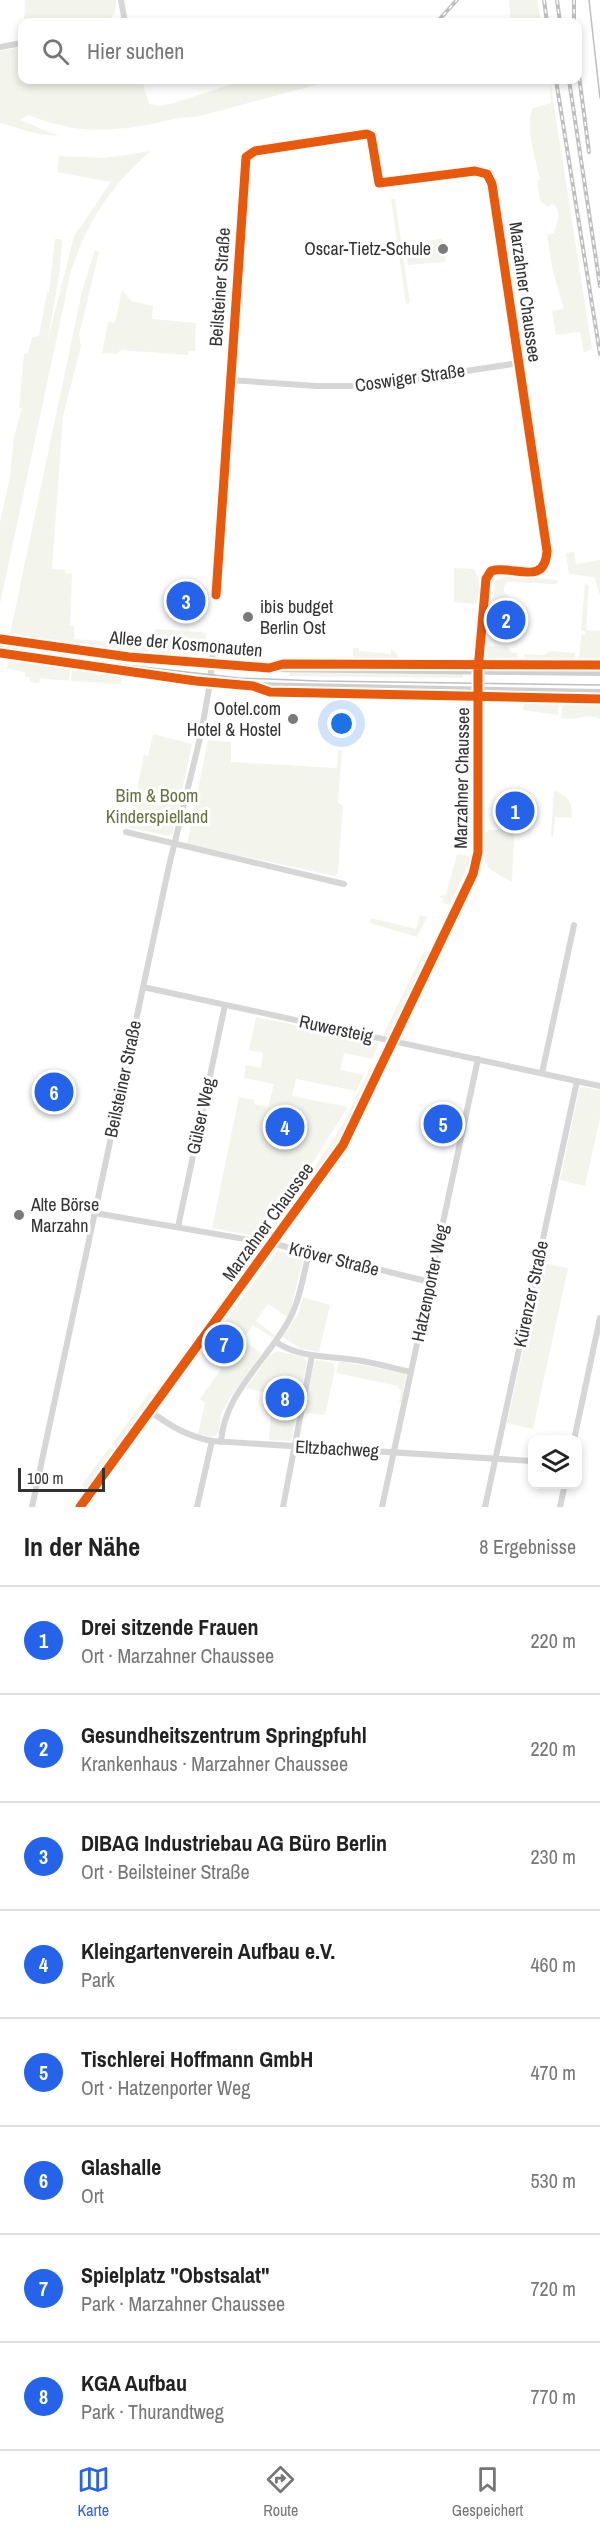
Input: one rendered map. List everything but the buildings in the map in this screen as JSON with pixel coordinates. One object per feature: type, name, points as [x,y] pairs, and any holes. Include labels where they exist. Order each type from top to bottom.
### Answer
[{"type":"main road","name":"Allee der Kosmonauten","points":[[0,639],[129,657],[269,668],[600,672]]},
{"type":"main road","name":"Allee der Kosmonauten","points":[[5,653],[210,683],[280,687],[600,693]]},
{"type":"street","points":[[121,0],[124,18]]},
{"type":"street","points":[[0,47],[18,45]]},
{"type":"street","name":"Beilsteiner Straße","points":[[216,595],[246,158],[255,151],[369,134],[379,183]]},
{"type":"street","name":"Marzahner Chaussee","points":[[80,1507],[343,1145],[477,863],[478,670],[486,579],[491,571],[499,569],[536,573],[543,567],[547,556],[492,184],[487,174],[475,171],[379,183]]},
{"type":"street","name":"Coswiger Straße","points":[[230,380],[316,386],[366,386],[519,363]]},
{"type":"street","name":"Beilsteiner Straße","points":[[32,1507],[210,683],[213,651]]},
{"type":"street","points":[[126,832],[344,884]]},
{"type":"street","points":[[542,1073],[574,925]]},
{"type":"street","name":"Ruwersteig","points":[[143,987],[600,1086]]},
{"type":"street","name":"Gülser Weg","points":[[178,1227],[225,1005]]},
{"type":"street","name":"Hatzenporter Weg","points":[[382,1507],[478,1059]]},
{"type":"street","name":"Kürenzer Straße","points":[[485,1507],[577,1081]]},
{"type":"street","name":"Kröver Straße","points":[[95,1212],[273,1244],[430,1282]]},
{"type":"street","points":[[222,1442],[225,1418],[230,1406],[276,1342],[297,1302],[309,1253]]},
{"type":"street","points":[[575,1435],[600,1318]]},
{"type":"street","points":[[276,1342],[285,1348],[312,1355],[359,1361],[411,1372]]},
{"type":"street","points":[[283,1507],[296,1427],[312,1355]]},
{"type":"street","name":"Eltzbachweg","points":[[150,1411],[175,1430],[212,1441],[528,1461]]},
{"type":"street","points":[[197,1507],[212,1441]]},
{"type":"street","points":[[560,1507],[564,1489]]},
{"type":"green space","points":[[25,0],[116,0],[111,18],[24,18]]},
{"type":"green space","points":[[509,0],[537,0],[540,18],[511,18]]},
{"type":"green space","points":[[18,48],[18,84],[143,84],[149,104],[160,106],[232,84],[319,84],[196,117],[177,118],[129,128],[100,130],[73,128],[28,115],[20,120],[59,136],[38,134],[0,123],[0,51]]},
{"type":"green space","points":[[550,84],[592,349],[584,353],[580,332],[556,335],[552,311],[564,309],[552,268],[547,235],[554,233],[558,212],[555,205],[551,204],[548,207],[540,201],[537,180],[540,179],[530,123],[533,108],[551,103]]},
{"type":"green space","points":[[151,151],[136,164],[102,205],[85,236],[71,271],[0,604],[0,522],[10,477],[14,436],[22,408],[19,408],[24,354],[28,354],[32,337],[39,336],[47,292],[49,292],[55,239],[62,239],[60,269],[48,339],[74,236],[111,182],[57,172],[59,156],[104,158]]},
{"type":"green space","points":[[391,199],[395,199],[410,303],[406,304]]},
{"type":"green space","points":[[442,238],[446,262],[408,265],[405,246]]},
{"type":"green space","points":[[95,250],[99,252],[79,335],[81,346],[63,416],[52,569],[65,570],[65,573],[72,574],[70,625],[74,626],[74,639],[149,645],[149,653],[10,634],[82,291]]},
{"type":"green space","points":[[122,290],[131,301],[153,306],[152,319],[196,323],[195,351],[189,351],[188,355],[121,350],[116,354],[102,353],[108,322],[115,323]]},
{"type":"green space","points":[[574,552],[576,564],[600,560],[600,595],[594,577],[569,574],[566,553]]},
{"type":"green space","points":[[454,568],[473,569],[476,573],[479,586],[476,604],[454,602]]},
{"type":"green space","points":[[509,575],[558,582],[556,584],[507,582],[504,592],[513,601],[495,602],[494,608],[491,608],[496,580]]},
{"type":"green space","points":[[585,583],[589,586],[586,630],[600,631],[600,662],[579,661],[581,635],[585,634],[585,631],[581,630]]},
{"type":"green space","points":[[155,629],[202,632],[206,634],[205,647],[197,655],[151,653]]},
{"type":"green space","points":[[487,646],[508,647],[512,653],[517,653],[517,663],[490,661],[486,656]]},
{"type":"green space","points":[[353,648],[359,648],[359,651],[391,654],[391,649],[398,655],[397,661],[353,661]]},
{"type":"green space","points":[[550,651],[575,653],[576,662],[525,663],[524,654],[544,655]]},
{"type":"green space","points":[[8,660],[70,669],[69,681],[40,678],[39,683],[30,682],[30,677],[25,677],[25,672],[7,669]]},
{"type":"green space","points":[[72,670],[122,677],[121,684],[71,681]]},
{"type":"green space","points":[[289,672],[463,674],[463,678],[289,676]]},
{"type":"green space","points":[[525,700],[559,700],[558,715],[523,710]]},
{"type":"green space","points":[[600,702],[600,719],[596,717],[561,718],[563,703]]},
{"type":"green space","name":"Bim & Boom Kinderspielland","points":[[153,734],[192,744],[173,833],[169,836],[129,828],[144,755],[148,756]]},
{"type":"green space","points":[[208,740],[231,742],[231,762],[337,768],[338,750],[342,750],[338,802],[343,806],[338,872],[335,876],[187,844]]},
{"type":"green space","points":[[554,790],[569,800],[572,807],[572,818],[555,817],[553,837],[551,835]]},
{"type":"green space","points":[[506,817],[515,817],[512,882],[486,865],[484,853],[485,833],[489,830],[500,830]]},
{"type":"green space","points":[[457,854],[469,856],[470,861],[450,905],[442,903],[444,898],[438,897],[446,895]]},
{"type":"green space","points":[[420,915],[427,917],[417,937],[370,923],[371,918],[416,929]]},
{"type":"green space","points":[[424,951],[428,953],[428,957],[402,1013],[398,1016],[391,1036],[383,1035]]},
{"type":"green space","points":[[256,1017],[379,1043],[372,1059],[344,1053],[340,1070],[364,1075],[356,1091],[296,1079],[292,1096],[348,1107],[313,1162],[259,1237],[212,1228],[239,1097],[254,1100],[254,1104],[268,1107],[274,1084],[244,1078],[246,1065],[261,1068],[263,1053],[249,1050]]},
{"type":"green space","points":[[371,1067],[376,1070],[341,1143],[319,1176],[312,1171],[343,1124]]},
{"type":"green space","points":[[583,1087],[600,1090],[600,1118],[585,1186],[560,1180],[579,1089]]},
{"type":"green space","points":[[308,1175],[315,1180],[284,1223],[282,1222],[270,1238],[263,1237]]},
{"type":"green space","points":[[256,1247],[260,1247],[262,1253],[234,1291],[227,1288]]},
{"type":"green space","points":[[277,1251],[300,1256],[303,1260],[290,1312],[287,1317],[268,1304],[256,1321],[275,1335],[273,1338],[253,1325],[243,1340],[261,1354],[221,1414],[219,1432],[214,1437],[198,1434],[205,1403],[200,1399],[221,1369],[201,1354]]},
{"type":"green space","points":[[542,1263],[568,1268],[533,1429],[507,1423]]},
{"type":"green space","points":[[303,1297],[330,1305],[319,1352],[301,1349],[283,1337],[298,1314]]},
{"type":"green space","points":[[277,1351],[304,1357],[307,1362],[291,1441],[269,1440],[271,1416],[266,1414],[271,1394],[246,1388],[269,1356]]},
{"type":"green space","points":[[317,1360],[333,1363],[335,1370],[325,1415],[302,1413],[313,1362]]},
{"type":"green space","points":[[339,1361],[405,1373],[401,1402],[399,1402],[401,1391],[398,1386],[336,1373]]},
{"type":"green space","points":[[150,1392],[156,1397],[118,1449],[112,1444]]},
{"type":"green space","points":[[110,1447],[117,1451],[88,1490],[82,1486],[84,1481]]},
{"type":"tram line","points":[[589,0],[600,98]]},
{"type":"tram line","points":[[0,647],[99,662],[239,678],[600,685]]},
{"type":"railway","points":[[441,18],[457,0]]},
{"type":"railway","points":[[544,0],[546,18]]},
{"type":"railway","points":[[557,0],[559,18]]},
{"type":"railway","points":[[574,0],[574,18]]},
{"type":"railway","points":[[557,84],[600,354]]},
{"type":"railway","points":[[570,84],[600,286]]},
{"type":"railway","points":[[580,84],[589,152]]},
{"type":"cycle path","points":[[80,1507],[343,1145],[473,874],[478,852],[478,670],[486,579],[491,571],[534,572],[540,569],[545,562],[547,551],[492,184],[487,174],[475,171],[379,183],[371,136],[367,134],[255,151],[246,157],[216,595]]},
{"type":"cycle path","points":[[0,639],[129,657],[269,668],[283,664],[600,665]]},
{"type":"cycle path","points":[[0,653],[196,681],[253,686],[270,692],[600,699]]},
{"type":"place","name":"Oscar-Tietz-Schule","points":[[443,249]]},
{"type":"place","name":"DIBAG Industriebau AG Büro Berlin","points":[[186,601]]},
{"type":"place","name":"ibis budget Berlin Ost","points":[[248,617]]},
{"type":"place","name":"Gesundheitszentrum Springpfuhl","points":[[506,620]]},
{"type":"place","name":"Ootel.com Hotel & Hostel","points":[[293,719]]},
{"type":"place","name":"Drei sitzende Frauen","points":[[515,811]]},
{"type":"place","name":"Glashalle","points":[[54,1092]]},
{"type":"place","name":"Tischlerei Hoffmann GmbH","points":[[443,1124]]},
{"type":"place","name":"Kleingartenverein Aufbau e.V.","points":[[285,1127]]},
{"type":"place","name":"Alte Börse Marzahn","points":[[19,1215]]},
{"type":"place","name":"Spielplatz \"Obstsalat\"","points":[[224,1344]]},
{"type":"place","name":"KGA Aufbau","points":[[285,1398]]}]
